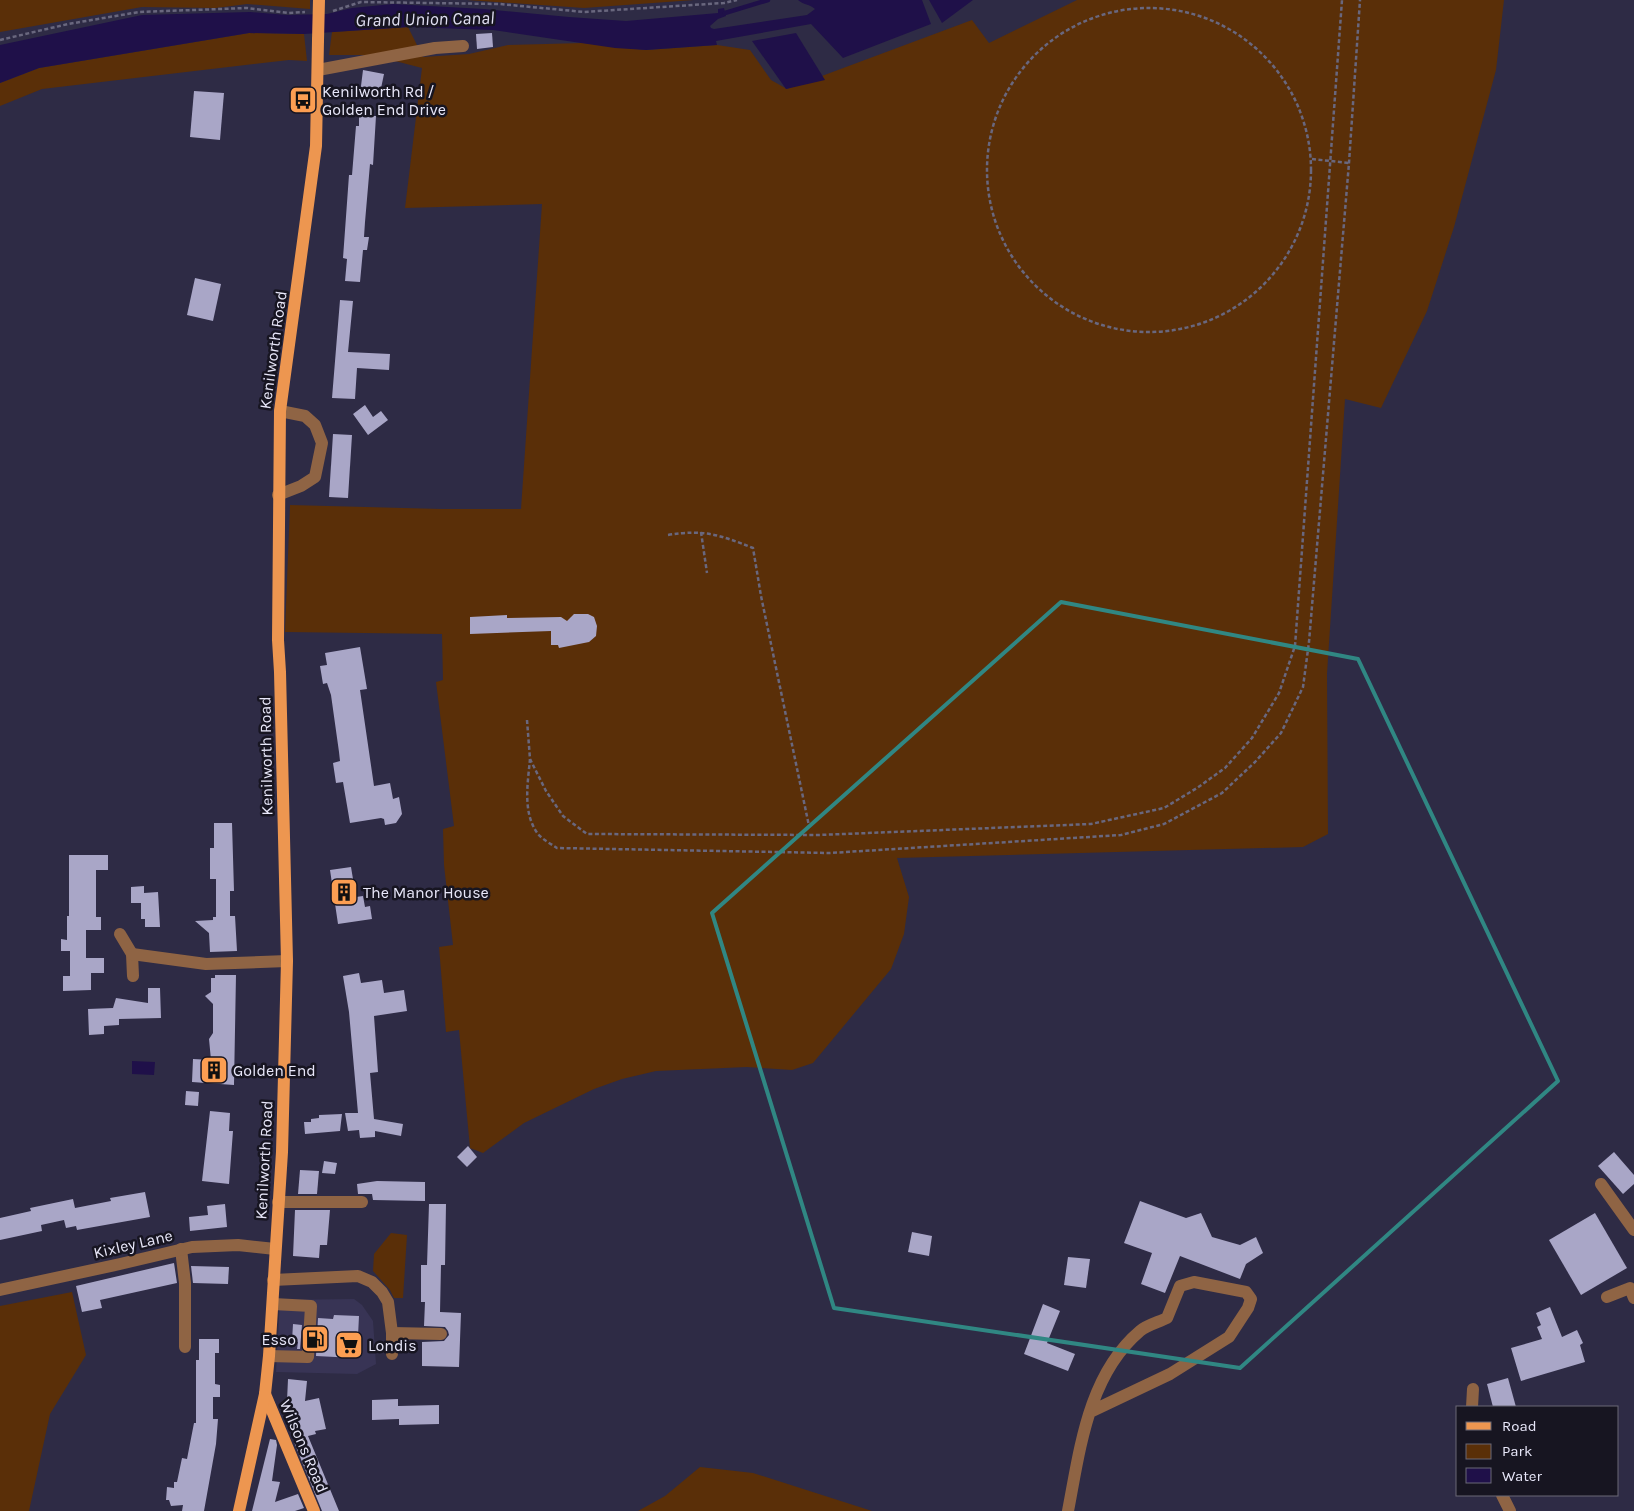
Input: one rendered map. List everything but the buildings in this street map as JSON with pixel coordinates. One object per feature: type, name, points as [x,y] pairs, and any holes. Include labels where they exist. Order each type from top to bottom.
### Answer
[{"type":"main road","name":"Kenilworth Road","points":[[239,1511],[265,1394],[282,1142],[287,961],[278,640],[280,411],[316,146],[319,0]]},
{"type":"main road","name":"Wilsons Road","points":[[265,1394],[314,1511]]},
{"type":"street","points":[[318,70],[435,48],[463,46]]},
{"type":"street","points":[[278,495],[301,486],[315,476],[322,443],[315,425],[305,416],[280,411]]},
{"type":"street","points":[[120,934],[132,954],[133,976]]},
{"type":"street","points":[[132,954],[206,964],[287,961]]},
{"type":"street","points":[[1601,1184],[1634,1230]]},
{"type":"street","points":[[278,1202],[362,1202]]},
{"type":"street","name":"Kixley Lane","points":[[0,1290],[181,1249],[213,1245],[275,1249]]},
{"type":"street","points":[[181,1249],[185,1283],[185,1347]]},
{"type":"street","points":[[273,1280],[358,1276],[372,1282],[382,1292],[388,1302],[392,1334],[392,1354]]},
{"type":"street","points":[[1068,1511],[1090,1412],[1100,1383],[1120,1351],[1141,1330],[1167,1318],[1180,1286],[1194,1282],[1246,1292],[1251,1300],[1248,1308],[1229,1337],[1170,1374],[1090,1412]]},
{"type":"street","points":[[1607,1297],[1633,1288]]},
{"type":"street","points":[[269,1356],[308,1357],[311,1315],[311,1306],[272,1304]]},
{"type":"street","points":[[392,1334],[441,1334]]},
{"type":"street","points":[[1472,1406],[1473,1389]]},
{"type":"street","points":[[1502,1496],[1510,1511]]},
{"type":"path","points":[[413,0],[424,2]]},
{"type":"path","points":[[329,12],[361,2],[500,4],[584,12],[724,3],[738,0]]},
{"type":"path","points":[[530,759],[546,791],[563,816],[587,834],[819,835],[1091,824],[1164,808],[1197,788],[1224,768],[1252,738],[1279,693],[1295,646],[1342,0]]},
{"type":"path","points":[[527,720],[530,759],[527,803],[530,819],[538,834],[557,848],[830,853],[1121,835],[1164,824],[1222,793],[1281,733],[1303,687],[1309,642],[1360,0]]},
{"type":"path","points":[[1158,7],[1197,14],[1233,30],[1264,54],[1288,85],[1304,120],[1312,159],[1309,198],[1301,227],[1298,236],[1278,270],[1250,298],[1217,318],[1179,330],[1140,333],[1102,326],[1066,310],[1034,286],[1010,255],[994,219],[987,180],[989,141],[1000,103],[1020,70],[1056,36],[1082,21],[1119,9],[1158,7]]},
{"type":"path","points":[[0,40],[68,24],[139,12],[247,8],[312,12]]},
{"type":"path","points":[[1312,159],[1348,163]]},
{"type":"path","points":[[668,535],[682,532],[700,532],[722,536],[753,548],[761,596],[809,826]]},
{"type":"path","points":[[700,532],[707,573]]},
{"type":"highlighted area","points":[[1061,602],[1358,659],[1558,1081],[1240,1368],[834,1308],[712,913]]},
{"type":"shaded area","points":[[354,1299],[362,1305],[373,1321],[376,1364],[357,1374],[276,1372],[280,1300]]},
{"type":"green space","points":[[0,0],[310,0],[310,9],[247,4],[216,8],[142,7],[0,32]]},
{"type":"green space","points":[[467,0],[694,0],[584,8]]},
{"type":"green space","points":[[1077,0],[1504,0],[1496,70],[1454,227],[1427,311],[1381,408],[1345,399],[1327,674],[1328,834],[1303,847],[897,858],[909,897],[904,934],[891,969],[813,1063],[792,1070],[747,1067],[656,1071],[622,1079],[594,1089],[524,1123],[483,1153],[470,1148],[459,1030],[446,1032],[439,947],[453,945],[444,865],[443,829],[454,826],[436,682],[443,680],[442,634],[285,632],[290,505],[521,509],[542,204],[405,208],[422,68],[372,55],[329,55],[332,32],[408,27],[423,57],[469,54],[508,45],[583,43],[646,50],[717,45],[750,50],[771,80],[787,89],[972,20],[989,43]]},
{"type":"green space","points":[[249,33],[304,34],[307,61],[289,60],[42,89],[0,106],[0,83],[39,68]]},
{"type":"green space","points":[[391,1233],[407,1235],[403,1298],[394,1298],[390,1290],[373,1271],[374,1254]]},
{"type":"green space","points":[[72,1292],[86,1355],[50,1414],[29,1511],[0,1511],[0,1306]]},
{"type":"green space","points":[[700,1467],[753,1473],[872,1511],[638,1511],[665,1496]]},
{"type":"water","name":"Grand Union Canal","points":[[798,0],[922,0],[931,24],[843,58],[811,24],[716,41],[717,45],[646,50],[615,48],[493,30],[409,27],[304,34],[249,33],[39,68],[0,83],[0,45],[142,15],[250,12],[287,15],[327,14],[352,8],[393,4],[484,9],[626,21],[718,13],[718,9],[724,8],[726,16],[718,19],[710,26],[714,29],[807,15],[815,9]]},
{"type":"water","points":[[929,0],[973,0],[942,23]]},
{"type":"water","points":[[796,33],[825,80],[786,89],[752,41]]},
{"type":"water","points":[[132,1061],[155,1062],[154,1075],[132,1074]]},
{"type":"waterway","points":[[725,13],[768,0]]},
{"type":"place","name":"Kenilworth Rd / Golden End Drive","points":[[303,100]]},
{"type":"place","name":"The Manor House","points":[[344,892]]},
{"type":"place","name":"Golden End","points":[[214,1070]]},
{"type":"place","name":"Esso","points":[[315,1339]]},
{"type":"place","name":"Londis","points":[[349,1345]]}]
